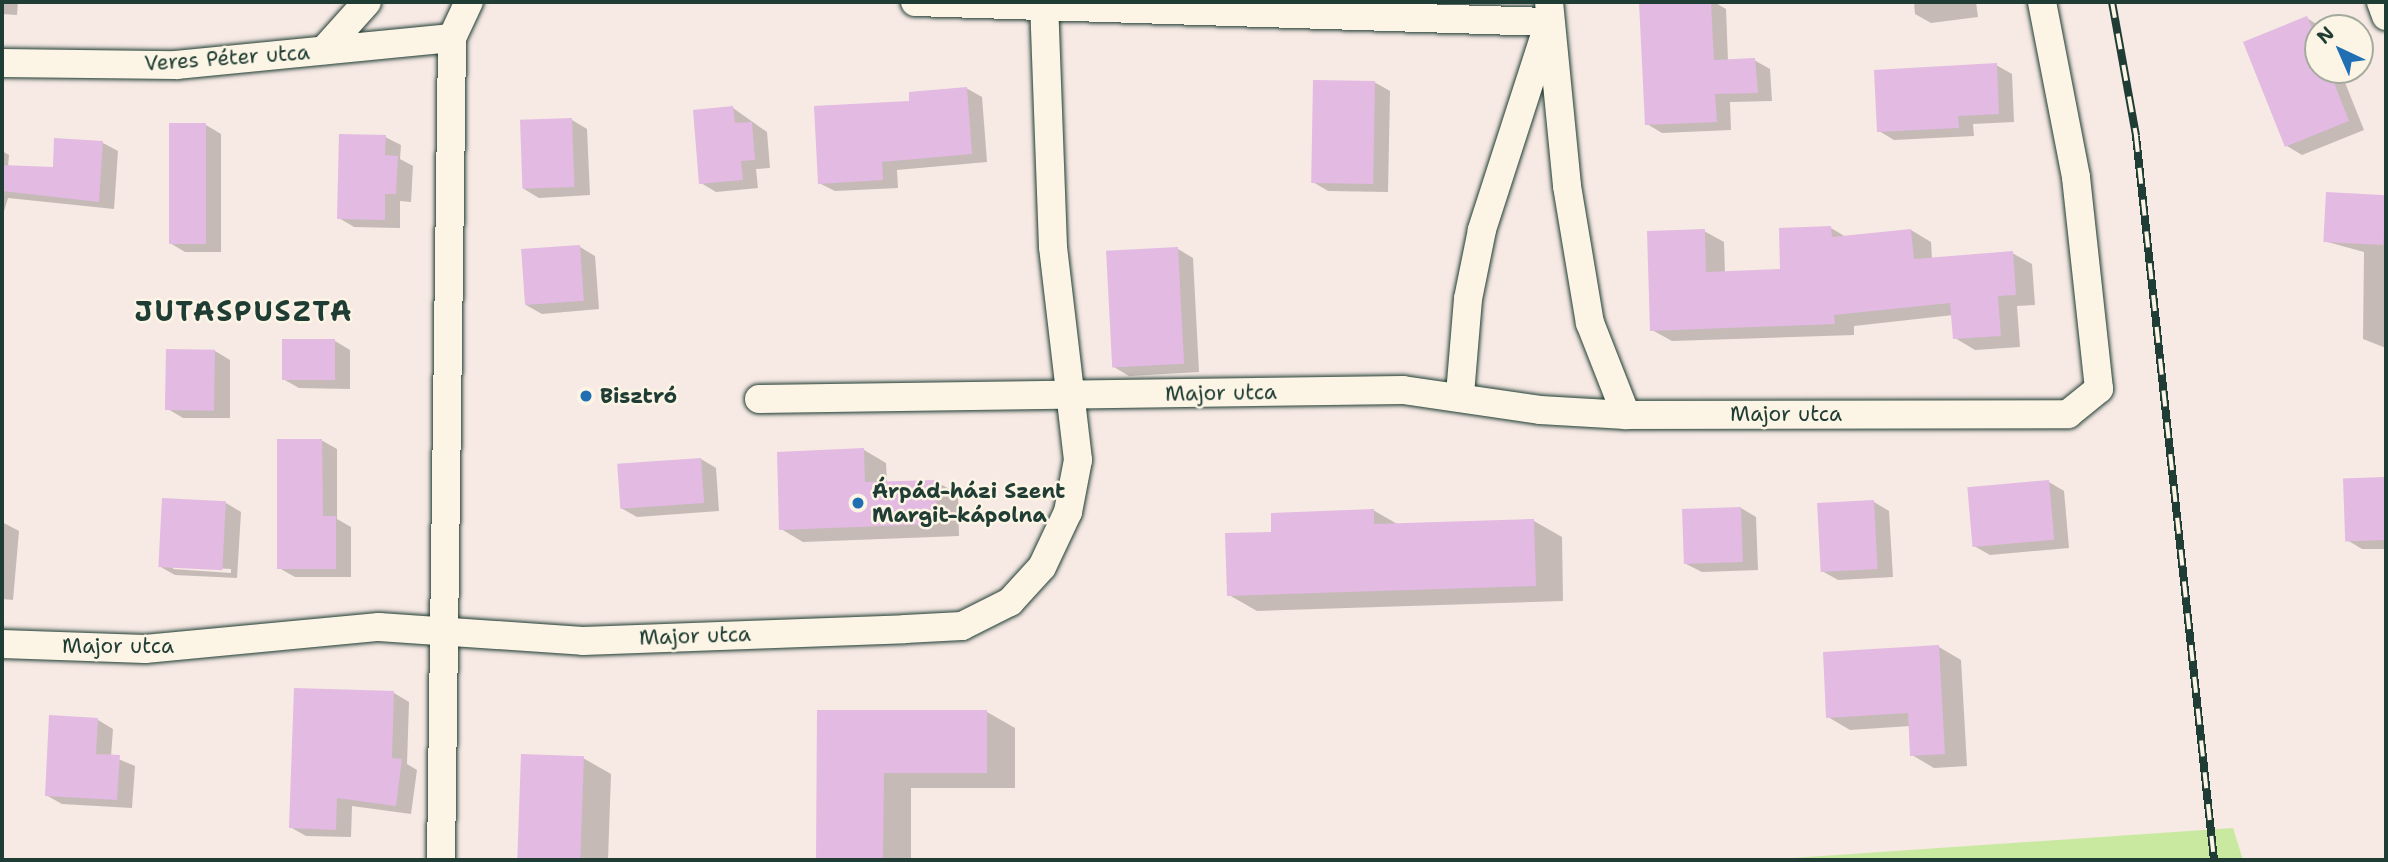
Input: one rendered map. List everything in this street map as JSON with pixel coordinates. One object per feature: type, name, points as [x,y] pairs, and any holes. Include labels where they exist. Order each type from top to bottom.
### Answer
[{"type":"street","points":[[324,50],[367,2]]},
{"type":"street","points":[[440,860],[452,38],[469,2]]},
{"type":"street","points":[[915,2],[1549,12]]},
{"type":"street","name":"Major utca","points":[[759,399],[1460,394],[1540,410],[1626,415],[2068,414],[2099,389],[2076,177],[2042,2]]},
{"type":"street","points":[[2381,2],[2386,16]]},
{"type":"street","points":[[1044,6],[1053,247],[1074,395]]},
{"type":"street","points":[[1549,12],[1590,323],[1626,415]]},
{"type":"street","points":[[1460,394],[1468,299],[1482,230],[1549,12]]},
{"type":"street","name":"Veres Péter utca","points":[[2,63],[176,65],[452,38]]},
{"type":"street","name":"Major utca","points":[[2,644],[145,649],[379,627],[443,636],[583,640],[962,626],[1010,602],[1042,567],[1068,512],[1078,460],[1074,395]]},
{"type":"green space","points":[[2233,828],[2243,860],[1762,860]]},
{"type":"building","points":[[1639,2],[1711,2],[1714,60],[1755,58],[1758,93],[1715,94],[1717,122],[1645,125]]},
{"type":"building","points":[[2304,17],[2304,84],[2334,84],[2349,121],[2285,147],[2243,42]]},
{"type":"building","points":[[1997,63],[1999,114],[1958,116],[1959,128],[1877,132],[1874,70]]},
{"type":"building","points":[[1313,80],[1375,81],[1373,184],[1311,183]]},
{"type":"building","points":[[967,87],[972,154],[882,162],[883,180],[818,184],[814,106],[909,101],[909,92]]},
{"type":"building","points":[[733,106],[735,123],[752,122],[755,160],[741,161],[743,180],[699,184],[693,110]]},
{"type":"building","points":[[572,118],[574,187],[522,189],[520,120]]},
{"type":"building","points":[[169,123],[206,123],[206,244],[169,244]]},
{"type":"building","points":[[339,134],[386,135],[385,155],[398,156],[396,194],[385,194],[385,220],[337,219]]},
{"type":"building","points":[[54,138],[103,141],[99,202],[2,191],[2,165],[53,167]]},
{"type":"building","points":[[2326,192],[2386,195],[2383,245],[2323,242]]},
{"type":"building","points":[[1831,226],[1832,237],[1911,229],[1914,259],[2013,251],[2016,295],[1998,296],[2001,336],[1953,339],[1950,303],[1834,315],[1835,324],[1650,331],[1647,231],[1705,229],[1706,272],[1780,269],[1779,228]]},
{"type":"building","points":[[580,245],[584,301],[525,305],[521,249]]},
{"type":"building","points":[[1178,247],[1184,364],[1112,368],[1106,251]]},
{"type":"building","points":[[282,339],[335,339],[335,380],[282,380]]},
{"type":"building","points":[[166,349],[215,350],[214,411],[165,410]]},
{"type":"building","points":[[277,439],[322,439],[323,516],[336,516],[336,569],[277,569]]},
{"type":"building","name":"Árpád-házi Szent Margit-kápolna","points":[[864,448],[865,482],[936,480],[937,524],[779,530],[777,452]]},
{"type":"building","points":[[701,458],[704,503],[620,509],[617,464]]},
{"type":"building","points":[[2384,477],[2386,540],[2345,541],[2343,478]]},
{"type":"building","points":[[2049,480],[2054,540],[1973,547],[1967,487]]},
{"type":"building","points":[[162,498],[226,501],[222,570],[158,567]]},
{"type":"building","points":[[1874,500],[1878,569],[1821,572],[1817,503]]},
{"type":"building","points":[[1741,507],[1743,562],[1684,564],[1682,509]]},
{"type":"building","points":[[1374,509],[1374,524],[1534,519],[1536,586],[1227,596],[1225,533],[1271,532],[1271,513]]},
{"type":"building","points":[[1939,645],[1945,754],[1910,756],[1908,713],[1826,718],[1823,652]]},
{"type":"building","points":[[294,688],[394,691],[392,758],[402,759],[396,806],[337,798],[336,830],[289,828]]},
{"type":"building","points":[[817,710],[987,710],[987,773],[884,773],[883,860],[816,860]]},
{"type":"building","points":[[49,715],[98,718],[96,754],[120,755],[117,800],[45,796]]},
{"type":"building","points":[[521,754],[584,756],[580,860],[517,860]]},
{"type":"railway","points":[[2112,2],[2136,136],[2214,860]]},
{"type":"place","name":"Bisztró","points":[[586,396]]},
{"type":"place","name":"Árpád-házi Szent Margit-kápolna","points":[[858,503]]},
{"type":"district","name":"JUTASPUSZTA","points":[[244,311]]}]
